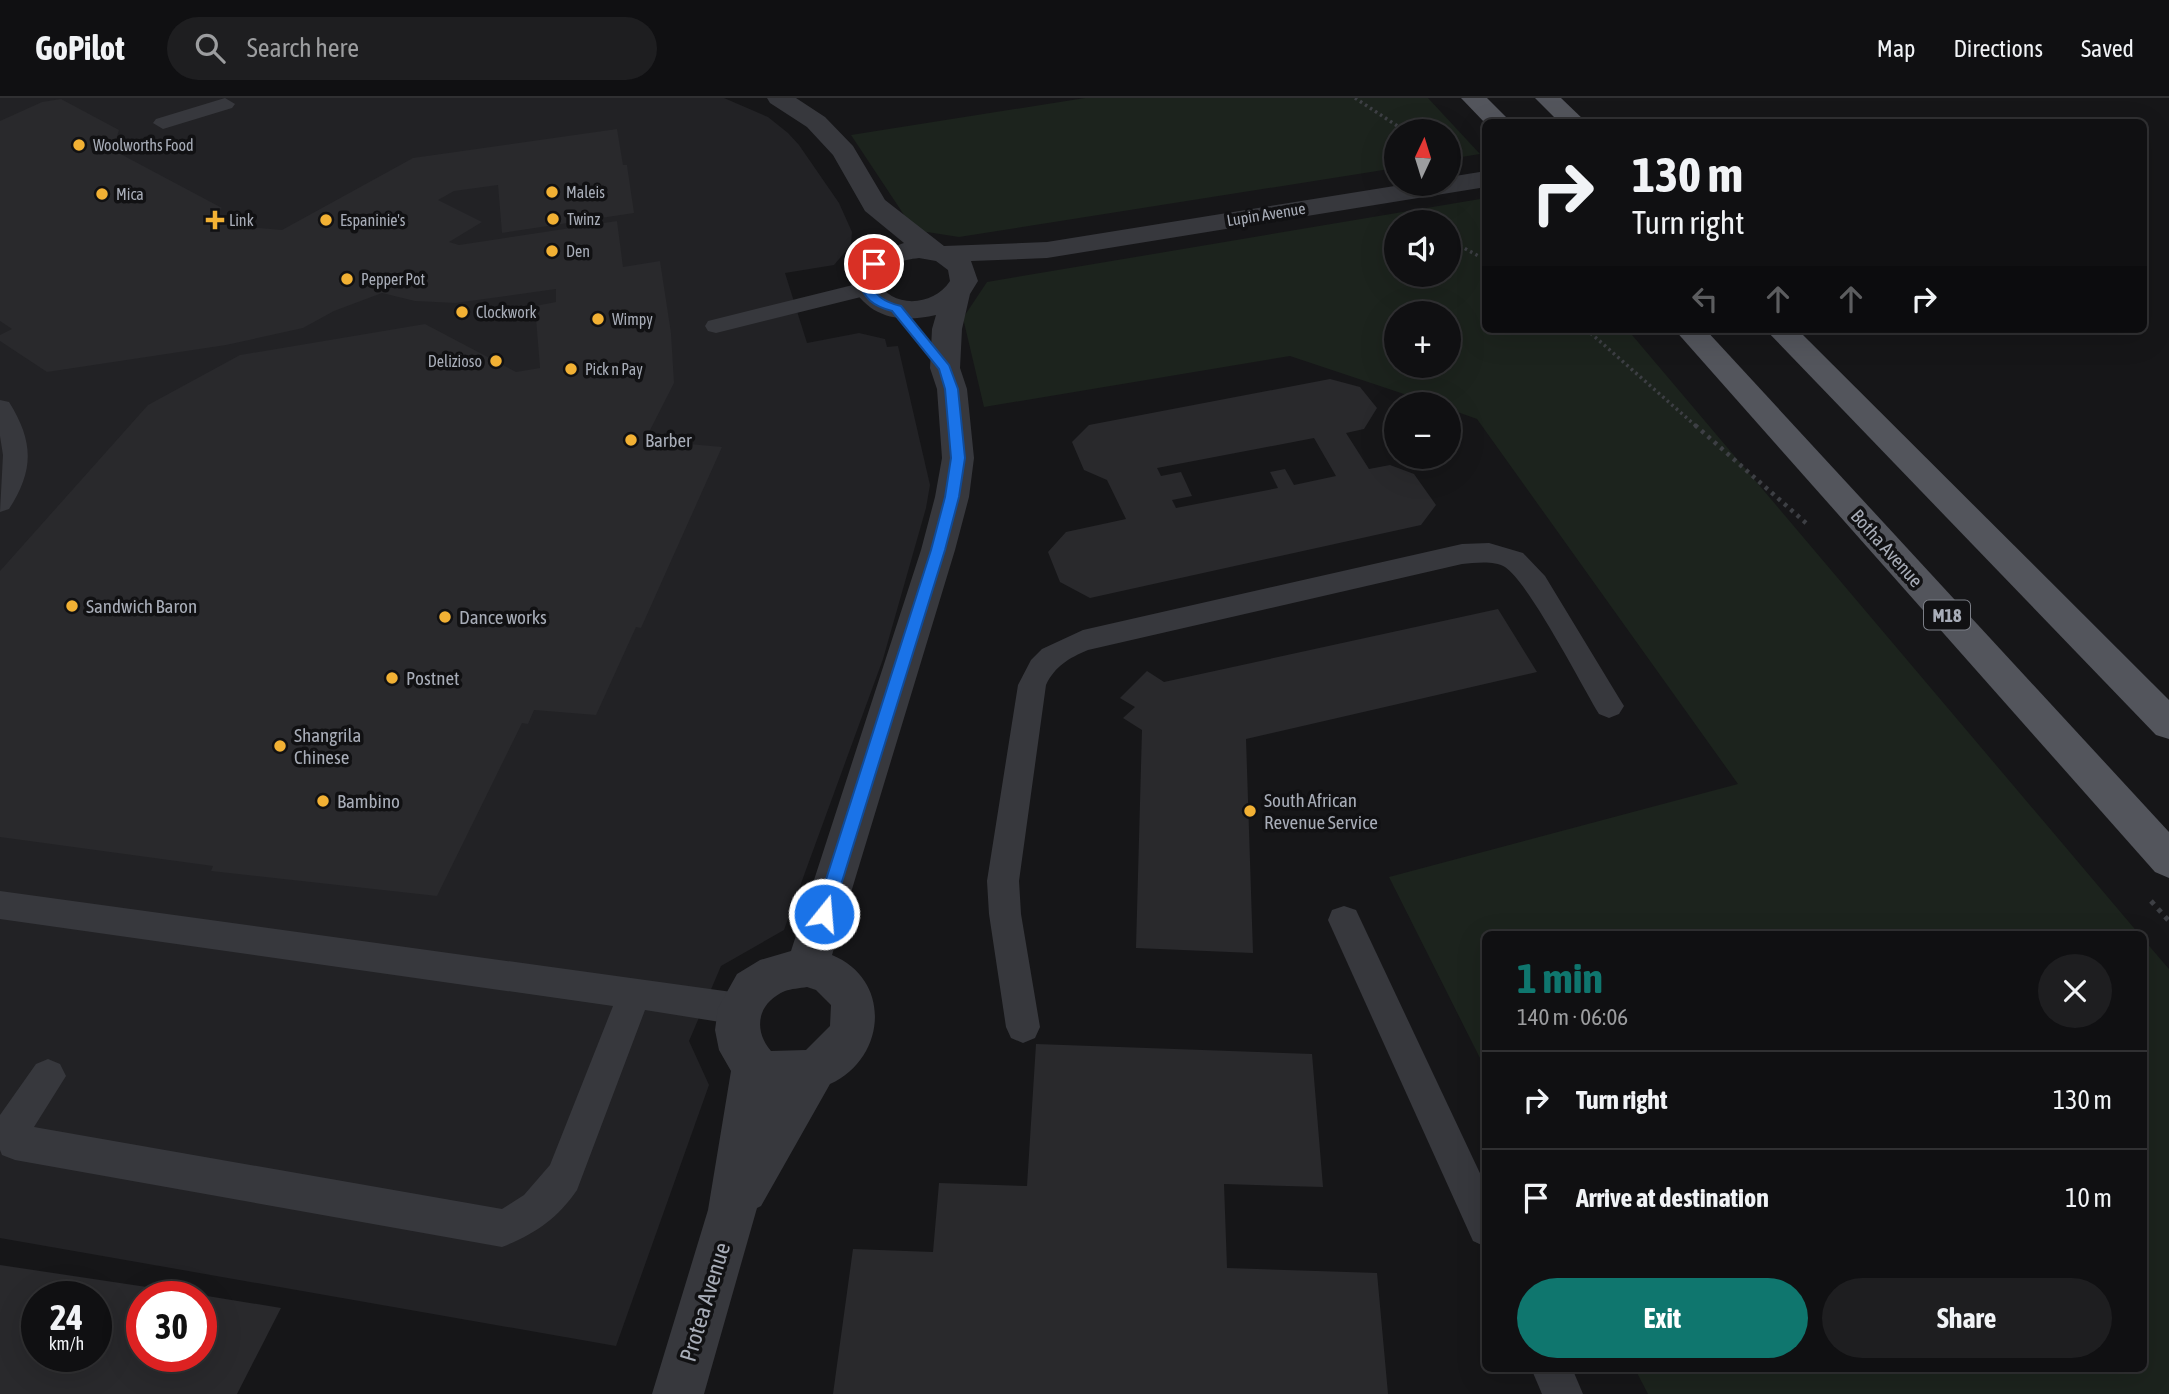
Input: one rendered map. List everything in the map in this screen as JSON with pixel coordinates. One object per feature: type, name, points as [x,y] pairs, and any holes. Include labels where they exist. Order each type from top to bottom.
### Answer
[{"type":"main road","points":[[1473,98],[1495,119]]},
{"type":"main road","points":[[1547,98],[1570,119]]},
{"type":"main road","name":"Botha Avenue","points":[[1693,333],[2169,860]]},
{"type":"main road","points":[[1784,333],[2169,724]]},
{"type":"street","points":[[794,102],[844,151],[874,205],[937,253],[961,267],[960,288],[947,328],[945,368]]},
{"type":"street","name":"Lupin Avenue","points":[[937,253],[1047,250],[1482,180]]},
{"type":"street","points":[[874,205],[869,276],[876,301],[897,309],[924,309],[947,301],[960,288]]},
{"type":"street","name":"Lupin Avenue","points":[[960,288],[1047,250]]},
{"type":"street","points":[[869,276],[883,258],[906,251],[937,253]]},
{"type":"street","points":[[807,967],[938,550],[952,497],[958,458],[952,389],[945,368],[897,309]]},
{"type":"street","points":[[807,967],[826,971],[841,982],[851,997],[854,1014],[851,1032],[841,1049],[826,1063],[813,1070],[784,1075],[769,1073],[744,1055],[737,1040],[739,1009],[747,994],[759,982],[790,968],[807,967]]},
{"type":"street","name":"Protea Avenue","points":[[678,1394],[732,1210],[755,1065]]},
{"type":"street","name":"Protea Avenue","points":[[732,1210],[813,1070]]},
{"type":"lane","points":[[163,123],[225,104]]},
{"type":"lane","points":[[716,326],[869,276]]},
{"type":"lane","points":[[0,408],[11,428],[16,469],[0,503]]},
{"type":"lane","points":[[1023,1027],[1005,914],[1003,881],[1032,685],[1052,653],[1096,638],[1462,554],[1489,553],[1514,560],[1535,583],[1609,706]]},
{"type":"lane","points":[[0,905],[148,928],[739,1009]]},
{"type":"lane","points":[[1344,920],[1482,1219]]},
{"type":"lane","points":[[48,1076],[10,1130],[15,1142],[502,1228],[534,1213],[549,1200],[564,1177],[635,993]]},
{"type":"lane","points":[[1553,1372],[1563,1394]]},
{"type":"path","points":[[1355,98],[1387,119]]},
{"type":"path","points":[[1461,246],[1482,258]]},
{"type":"path","points":[[1591,333],[1815,531]]},
{"type":"path","points":[[2151,901],[2169,921]]},
{"type":"shaded area","points":[[0,98],[724,98],[768,117],[788,133],[839,203],[852,232],[851,245],[834,265],[785,273],[807,343],[859,333],[885,339],[887,347],[898,346],[930,485],[926,508],[883,659],[784,930],[721,966],[689,1041],[709,1085],[616,1346],[0,1238]]},
{"type":"shaded area","points":[[1085,98],[1428,98],[1448,119],[1384,119],[1384,170],[959,237],[914,230],[851,135]]},
{"type":"shaded area","points":[[1461,134],[1480,154],[1461,157]]},
{"type":"shaded area","points":[[1482,199],[1482,333],[1630,333],[2136,931],[1482,931],[1482,1062],[1389,877],[1738,784],[1477,419],[1461,413],[1461,392],[1398,392],[1290,356],[984,407],[963,318],[987,282],[1384,215],[1384,287],[1461,287],[1461,210],[1415,210]]},
{"type":"shaded area","points":[[2147,943],[2169,969],[2169,1394],[1648,1394],[1637,1372],[2147,1372]]},
{"type":"building","points":[[61,99],[119,130],[113,150],[222,208],[214,212],[238,226],[282,230],[413,158],[617,129],[623,165],[627,165],[634,213],[502,233],[498,185],[454,191],[438,200],[482,222],[449,242],[459,245],[617,221],[623,267],[660,261],[671,333],[674,383],[645,440],[722,447],[641,628],[636,627],[596,715],[534,710],[528,724],[522,723],[437,896],[211,871],[213,866],[0,837],[0,571],[148,405],[240,355],[425,324],[516,372],[540,368],[535,306],[556,302],[556,289],[455,303],[415,301],[382,293],[334,311],[303,328],[226,345],[47,372],[0,341],[0,335],[12,329],[0,321],[0,121],[42,102]]},
{"type":"building","points":[[1330,379],[1360,387],[1377,408],[1364,429],[1346,433],[1369,469],[1384,466],[1384,469],[1401,469],[1414,474],[1436,505],[1421,525],[1090,598],[1060,582],[1048,552],[1066,532],[1126,519],[1107,480],[1084,470],[1072,442],[1089,425]],"holes":[[[1314,438],[1336,476],[1294,485],[1285,469],[1270,472],[1278,488],[1176,508],[1172,500],[1192,496],[1181,472],[1161,476],[1157,468]]]},
{"type":"building","points":[[1498,609],[1537,672],[1246,739],[1253,953],[1136,948],[1142,730],[1123,718],[1135,707],[1120,698],[1147,671],[1164,682]]},
{"type":"building","points":[[1036,1044],[1312,1054],[1323,1187],[1224,1184],[1227,1268],[1377,1273],[1388,1394],[833,1394],[853,1249],[933,1252],[939,1183],[1027,1186]]},
{"type":"building","points":[[0,1265],[107,1281],[21,1281],[21,1372],[112,1372],[112,1282],[126,1284],[126,1372],[217,1372],[217,1298],[281,1308],[237,1394],[0,1394]]},
{"type":"place","name":"Woolworths Food","points":[[79,145]]},
{"type":"place","name":"Maleis","points":[[552,192]]},
{"type":"place","name":"Mica","points":[[102,194]]},
{"type":"place","name":"Twinz","points":[[553,219]]},
{"type":"place","name":"Link","points":[[215,220]]},
{"type":"place","name":"Espaninie's","points":[[326,220]]},
{"type":"place","name":"Den","points":[[552,251]]},
{"type":"place","name":"Pepper Pot","points":[[347,279]]},
{"type":"place","name":"Clockwork","points":[[462,312]]},
{"type":"place","name":"Wimpy","points":[[598,319]]},
{"type":"place","name":"Delizioso","points":[[496,361]]},
{"type":"place","name":"Pick n Pay","points":[[571,369]]},
{"type":"place","name":"Barber","points":[[631,440]]},
{"type":"place","name":"Sandwich Baron","points":[[72,606]]},
{"type":"place","name":"Dance works","points":[[445,617]]},
{"type":"place","name":"Postnet","points":[[392,678]]},
{"type":"place","name":"Shangrila Chinese","points":[[280,746]]},
{"type":"place","name":"Bambino","points":[[323,801]]},
{"type":"place","name":"South African Revenue Service","points":[[1250,811]]},
{"type":"route","points":[[824,914],[938,550],[952,497],[958,458],[952,389],[945,368],[897,309],[886,306],[869,295],[863,280],[874,264]]}]
